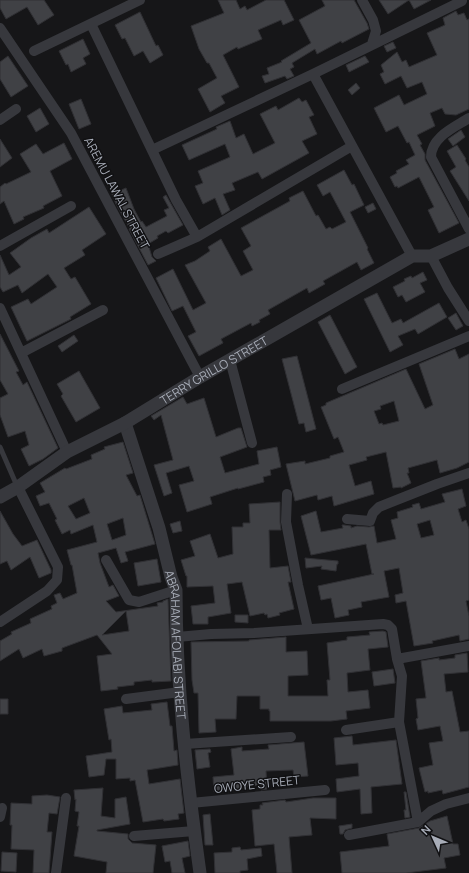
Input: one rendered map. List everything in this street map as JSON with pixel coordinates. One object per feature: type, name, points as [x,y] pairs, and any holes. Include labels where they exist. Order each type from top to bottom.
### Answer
[{"type":"street","points":[[34,51],[140,0]]},
{"type":"street","points":[[362,0],[373,20],[376,31],[372,44]]},
{"type":"street","points":[[152,150],[313,74],[462,1]]},
{"type":"street","points":[[91,24],[176,200],[196,237]]},
{"type":"street","name":"AREMU LAWAL STREET","points":[[0,28],[71,133],[200,377]]},
{"type":"street","points":[[313,74],[412,256]]},
{"type":"street","points":[[0,120],[16,109]]},
{"type":"street","points":[[469,118],[435,142],[431,150],[431,157],[469,229]]},
{"type":"street","points":[[158,254],[196,237],[352,146]]},
{"type":"street","points":[[0,246],[71,206]]},
{"type":"street","points":[[469,239],[431,256],[448,288],[469,321]]},
{"type":"street","name":"TERRY GRILLO STREET","points":[[0,496],[18,487],[67,452],[125,423],[200,377],[412,256],[431,256]]},
{"type":"street","points":[[21,353],[103,310]]},
{"type":"street","points":[[1,312],[67,452]]},
{"type":"street","points":[[342,389],[469,336]]},
{"type":"street","points":[[230,360],[252,443]]},
{"type":"street","name":"ABRAHAM AFOLABI STREET","points":[[125,423],[159,528],[171,577],[176,590],[180,692],[194,831],[200,873]]},
{"type":"street","points":[[347,519],[370,521],[373,513],[379,507],[469,473]]},
{"type":"street","points":[[0,622],[47,591],[57,580],[58,567],[18,487]]},
{"type":"street","points":[[287,494],[286,522],[308,629]]},
{"type":"street","points":[[106,560],[129,600],[139,602],[176,590]]},
{"type":"street","points":[[177,637],[383,624],[388,625],[392,629],[397,659],[402,676],[399,722],[418,822]]},
{"type":"street","points":[[397,659],[469,646]]},
{"type":"street","points":[[126,699],[180,692]]},
{"type":"street","points":[[346,730],[399,722]]},
{"type":"street","points":[[185,744],[291,737]]},
{"type":"street","name":"OWOYE STREET","points":[[191,803],[325,790]]},
{"type":"street","points":[[56,873],[66,798]]},
{"type":"street","points":[[348,836],[418,822],[431,811],[446,804],[469,798]]},
{"type":"street","points":[[134,836],[194,831]]},
{"type":"lane","points":[[0,447],[18,487]]},
{"type":"building","points":[[0,0],[44,0],[54,15],[38,25],[27,7],[6,19],[0,8]]},
{"type":"building","points":[[218,0],[236,0],[240,9],[245,6],[247,10],[266,0],[284,0],[294,20],[283,25],[281,20],[258,30],[262,39],[238,49],[237,47],[223,55],[239,87],[221,96],[225,103],[210,112],[198,89],[217,78],[199,49],[191,26],[224,13]]},
{"type":"building","points":[[322,0],[354,0],[369,29],[342,43],[341,41],[317,54],[315,49],[292,63],[294,67],[290,69],[294,76],[287,79],[285,76],[265,83],[262,76],[269,74],[267,68],[282,62],[281,61],[311,43],[299,20],[325,6]]},
{"type":"building","points":[[379,0],[409,0],[388,14]]},
{"type":"building","points":[[409,0],[431,0],[414,9]]},
{"type":"building","points":[[456,11],[458,15],[464,13],[467,20],[469,19],[469,109],[456,115],[445,114],[442,108],[430,113],[435,126],[417,135],[422,144],[420,145],[425,154],[425,160],[459,223],[439,233],[428,210],[434,207],[419,177],[398,188],[397,186],[395,187],[390,177],[397,173],[396,171],[409,164],[406,160],[415,155],[409,142],[407,143],[398,126],[386,132],[374,108],[399,95],[404,105],[427,94],[422,82],[407,88],[401,76],[385,84],[380,74],[384,72],[381,65],[397,52],[402,62],[406,60],[409,67],[437,55],[427,33],[445,25],[443,18]]},
{"type":"building","points":[[140,12],[156,46],[158,45],[163,55],[150,63],[143,51],[134,56],[125,38],[122,39],[115,25]]},
{"type":"building","points":[[83,39],[90,54],[83,58],[86,64],[71,72],[68,64],[66,65],[59,51]]},
{"type":"building","points":[[393,42],[396,48],[387,52],[384,46]]},
{"type":"building","points":[[8,56],[28,86],[11,97],[0,79],[0,62]]},
{"type":"building","points":[[365,56],[369,62],[349,72],[346,65]]},
{"type":"building","points":[[356,83],[360,88],[352,95],[348,90]]},
{"type":"building","points":[[299,98],[302,102],[306,100],[314,115],[309,117],[317,134],[302,141],[309,153],[262,179],[258,172],[232,183],[235,190],[223,194],[230,210],[222,215],[215,198],[203,204],[195,186],[203,183],[198,171],[230,157],[225,144],[189,160],[182,145],[217,129],[216,127],[230,121],[236,138],[244,134],[253,154],[275,143],[260,114],[276,106],[278,110]]},
{"type":"building","points":[[81,99],[91,124],[79,129],[69,104]]},
{"type":"building","points":[[40,108],[49,124],[36,132],[27,116]]},
{"type":"building","points":[[461,130],[465,137],[453,146],[448,139]]},
{"type":"building","points":[[0,139],[12,158],[0,167]]},
{"type":"building","points":[[64,143],[72,159],[50,171],[62,196],[43,206],[44,208],[23,217],[24,219],[14,224],[4,201],[0,204],[0,187],[5,183],[6,184],[31,172],[20,154],[36,144],[43,154]]},
{"type":"building","points":[[457,145],[469,167],[469,201],[450,171],[456,167],[447,151]]},
{"type":"building","points":[[344,170],[352,185],[354,184],[364,205],[350,212],[374,263],[361,270],[357,262],[323,281],[325,284],[309,293],[307,288],[268,310],[270,314],[259,320],[260,322],[252,326],[251,323],[221,339],[223,343],[199,356],[188,336],[196,332],[183,306],[172,311],[156,278],[173,269],[193,310],[206,303],[185,265],[195,261],[210,251],[208,247],[221,239],[241,276],[253,270],[243,251],[251,246],[241,228],[290,201],[289,198],[303,191],[316,216],[318,215],[326,229],[330,227],[332,229],[346,222],[330,192],[323,196],[317,185]]},
{"type":"building","points":[[126,188],[134,209],[141,222],[142,221],[146,227],[167,216],[164,210],[169,208],[163,197],[166,195],[183,225],[168,233],[166,231],[157,236],[158,238],[148,244],[152,257],[156,261],[148,265],[112,194]]},
{"type":"building","points":[[373,203],[376,209],[368,213],[365,207]]},
{"type":"building","points":[[89,207],[106,234],[82,250],[85,255],[64,268],[71,279],[75,277],[91,304],[70,317],[71,319],[27,341],[11,307],[28,299],[31,304],[57,287],[48,274],[22,293],[18,285],[3,292],[0,287],[0,255],[9,275],[21,267],[10,253],[31,238],[47,229],[49,233]]},
{"type":"building","points":[[423,272],[427,280],[420,283],[425,292],[406,302],[402,295],[398,297],[393,287],[405,281],[404,279],[411,276],[412,278]]},
{"type":"building","points":[[377,293],[392,323],[401,319],[403,323],[439,303],[447,317],[418,334],[415,329],[398,336],[403,345],[390,352],[364,299]]},
{"type":"building","points":[[456,313],[463,326],[456,330],[448,318]]},
{"type":"building","points":[[330,315],[357,367],[345,374],[318,322]]},
{"type":"building","points":[[0,334],[19,371],[16,372],[23,385],[27,382],[58,448],[43,459],[29,466],[21,449],[29,445],[25,431],[8,437],[0,415],[0,398],[8,394],[0,380]]},
{"type":"building","points":[[74,335],[78,341],[62,352],[58,346]]},
{"type":"building","points":[[455,349],[459,359],[469,354],[469,462],[457,468],[440,473],[437,460],[408,468],[409,473],[407,473],[411,483],[401,488],[393,488],[386,452],[366,457],[367,460],[349,465],[355,486],[371,481],[374,494],[334,506],[332,496],[318,500],[317,495],[295,501],[286,464],[305,461],[305,464],[330,458],[330,456],[344,452],[338,437],[334,439],[321,407],[326,405],[326,403],[406,369],[425,409],[433,405],[419,364]],"holes":[[[394,401],[399,421],[383,425],[382,423],[379,424],[374,411],[381,409],[380,406]]]},
{"type":"building","points":[[297,356],[316,429],[306,432],[304,423],[299,424],[282,359]]},
{"type":"building","points":[[79,371],[100,408],[76,422],[61,396],[63,394],[57,384]]},
{"type":"building","points":[[183,397],[187,404],[204,398],[216,437],[241,428],[247,447],[220,457],[225,473],[259,464],[257,451],[277,447],[281,467],[270,470],[271,475],[263,477],[264,482],[210,497],[212,504],[187,512],[179,485],[194,481],[189,466],[166,473],[172,493],[164,496],[154,465],[173,460],[161,415],[154,420],[151,416]]},
{"type":"building","points":[[123,442],[133,473],[126,475],[137,496],[140,495],[155,544],[125,552],[128,561],[121,563],[116,548],[98,553],[109,587],[113,585],[119,596],[106,601],[116,612],[158,606],[157,603],[168,599],[171,681],[152,682],[152,680],[134,682],[134,685],[101,691],[97,656],[112,654],[97,635],[62,648],[62,651],[44,656],[42,649],[23,658],[19,649],[0,661],[0,641],[12,634],[11,632],[31,623],[30,619],[52,609],[51,606],[57,603],[54,595],[60,593],[63,599],[77,593],[72,565],[67,550],[97,542],[93,525],[71,534],[70,530],[62,534],[49,503],[40,506],[36,496],[45,492],[40,483],[65,468],[66,469],[92,459],[91,455],[105,449],[104,447]],"holes":[[[84,498],[90,513],[76,519],[68,506]],[[123,518],[126,535],[112,540],[107,524]],[[126,611],[129,631],[102,635]]]},
{"type":"building","points":[[462,489],[466,506],[458,509],[462,522],[466,520],[469,529],[469,600],[466,601],[469,616],[469,639],[460,641],[459,635],[432,641],[433,643],[414,646],[406,601],[396,603],[395,595],[403,593],[399,568],[384,571],[389,597],[361,602],[362,607],[348,610],[349,615],[335,618],[331,598],[321,600],[318,586],[374,574],[372,574],[366,544],[311,555],[301,516],[316,511],[321,532],[343,528],[342,525],[351,526],[351,528],[357,526],[374,526],[377,543],[396,539],[391,520],[398,518],[397,512],[413,507],[412,505],[419,503],[421,509],[445,502],[442,494]],"holes":[[[430,520],[434,535],[421,538],[417,524]]]},
{"type":"building","points":[[280,502],[281,530],[269,530],[270,568],[288,566],[291,582],[288,582],[294,609],[268,618],[267,614],[265,615],[264,613],[250,616],[242,582],[227,584],[231,613],[208,617],[208,624],[193,624],[191,606],[215,603],[213,586],[187,587],[187,576],[181,560],[195,556],[190,541],[210,534],[218,558],[233,554],[232,527],[243,527],[243,523],[250,523],[249,504]]},
{"type":"building","points":[[0,511],[13,534],[22,546],[37,540],[51,573],[39,578],[30,557],[11,570],[7,561],[0,564]]},
{"type":"building","points":[[180,521],[182,531],[173,533],[170,524]]},
{"type":"building","points":[[305,558],[338,561],[336,571],[321,569],[322,566],[306,568]]},
{"type":"building","points":[[157,559],[161,582],[138,586],[134,563]]},
{"type":"building","points":[[235,615],[248,615],[248,623],[235,622]]},
{"type":"building","points":[[369,632],[386,632],[388,647],[368,649],[370,670],[347,673],[348,692],[368,690],[370,708],[346,711],[347,719],[331,721],[270,721],[269,709],[260,709],[260,696],[237,696],[236,719],[215,719],[216,732],[199,733],[198,693],[194,693],[192,680],[191,642],[249,641],[286,637],[286,652],[307,651],[308,675],[288,676],[288,696],[328,696],[327,680],[330,680],[327,643],[347,640],[347,637],[370,635]]},
{"type":"building","points":[[467,653],[468,672],[444,674],[446,692],[452,691],[460,732],[469,731],[469,787],[443,794],[442,790],[428,793],[428,791],[425,792],[419,768],[433,765],[429,743],[443,741],[440,726],[418,730],[416,719],[418,718],[416,699],[426,698],[421,661],[439,658],[439,660],[455,658],[455,655]]},
{"type":"building","points":[[393,669],[395,683],[374,686],[372,672]]},
{"type":"building","points":[[0,699],[8,699],[8,714],[0,714]]},
{"type":"building","points":[[167,702],[170,726],[172,726],[174,751],[177,750],[178,765],[147,770],[149,784],[180,779],[184,813],[178,814],[179,819],[164,821],[163,819],[143,822],[135,780],[130,781],[130,778],[116,779],[116,759],[106,759],[104,775],[89,777],[86,756],[112,752],[111,739],[109,740],[104,709],[122,706],[123,713],[152,710],[151,704]]},
{"type":"building","points":[[352,736],[353,745],[396,740],[402,784],[371,787],[372,813],[361,814],[360,789],[337,792],[336,779],[359,776],[358,763],[336,765],[334,738]]},
{"type":"building","points":[[304,742],[308,776],[294,777],[293,770],[266,771],[267,789],[261,790],[260,785],[242,787],[242,789],[214,792],[213,777],[234,775],[231,749],[242,747],[242,751],[269,749],[268,745]]},
{"type":"building","points":[[210,749],[211,752],[208,753],[210,767],[197,769],[195,750]]},
{"type":"building","points":[[103,788],[101,816],[115,818],[115,799],[126,797],[130,824],[97,831],[128,834],[128,839],[132,843],[156,845],[153,873],[106,873],[107,862],[74,856],[79,826],[77,826],[79,812],[75,811],[76,799],[75,800],[74,790]]},
{"type":"building","points":[[404,792],[406,792],[410,817],[405,818],[404,810],[406,810]]},
{"type":"building","points":[[47,795],[60,797],[57,814],[49,813],[47,832],[52,832],[49,873],[33,873],[34,850],[11,849],[11,803],[32,804],[32,796]]},
{"type":"building","points":[[313,798],[336,798],[336,819],[310,818],[312,835],[289,837],[292,873],[277,873],[274,844],[255,846],[252,810],[260,809],[260,805],[263,805],[262,803],[285,800],[286,802]]},
{"type":"building","points":[[210,814],[213,845],[205,845],[203,815]]},
{"type":"building","points":[[447,816],[453,844],[458,844],[460,855],[444,858],[446,868],[406,873],[342,873],[340,852],[389,846],[387,834],[419,828],[430,821]]},
{"type":"building","points":[[352,824],[352,828],[345,830],[343,834],[340,834],[339,826]]},
{"type":"building","points":[[188,841],[190,856],[182,858],[185,873],[172,873],[170,861],[165,862],[162,846]]},
{"type":"building","points":[[240,847],[241,850],[261,848],[262,856],[247,859],[248,870],[240,871],[240,873],[215,873],[214,853],[232,852],[232,848]]},
{"type":"building","points":[[2,852],[17,853],[16,872],[1,871]]}]
